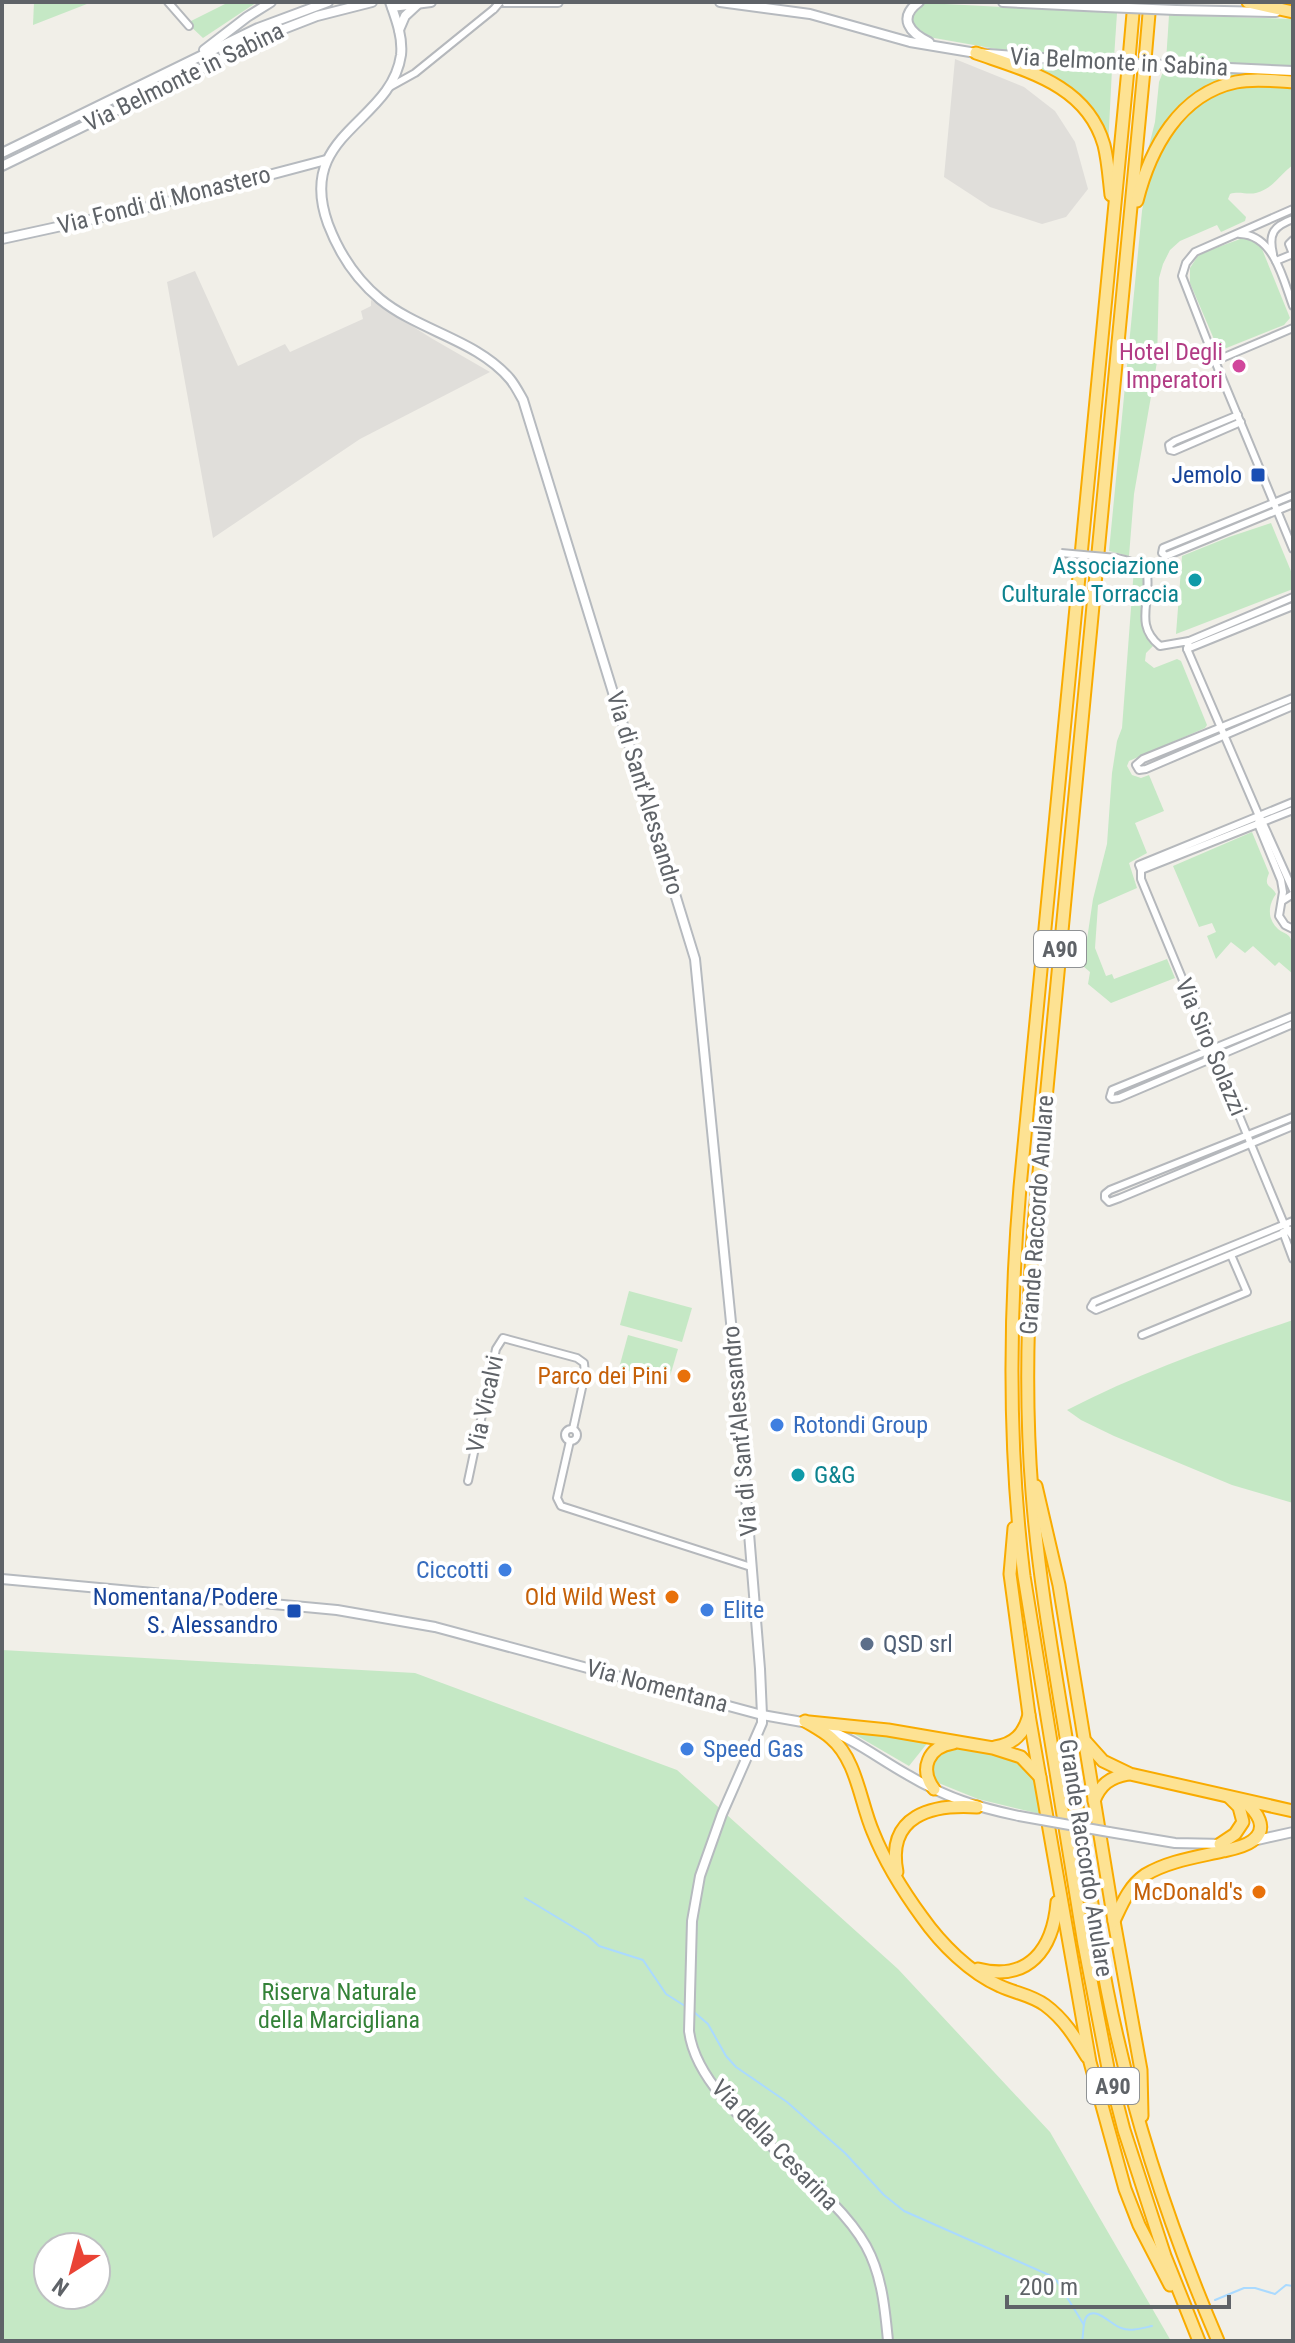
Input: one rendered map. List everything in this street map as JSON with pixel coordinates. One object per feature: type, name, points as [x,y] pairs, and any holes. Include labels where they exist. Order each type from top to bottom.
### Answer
[{"type":"highway","name":"Grande Raccordo Anulare","points":[[1134,2],[1014,1258],[1011,1409],[1016,1512],[1094,2004],[1124,2130],[1165,2256],[1199,2341]]},
{"type":"highway","name":"Grande Raccordo Anulare","points":[[1150,2],[1034,1225],[1027,1341],[1030,1465],[1039,1560],[1080,1828],[1117,2034],[1143,2136],[1186,2267],[1218,2341]]},
{"type":"highway","points":[[1248,2],[1293,12]]},
{"type":"highway","points":[[976,53],[1045,78],[1069,93],[1084,108],[1103,143],[1113,221]]},
{"type":"highway","points":[[1128,240],[1145,175],[1175,118],[1197,99],[1222,86],[1238,81],[1293,76]]},
{"type":"highway","points":[[1030,1465],[1059,1585],[1141,2070],[1143,2136]]},
{"type":"highway","points":[[1016,1512],[1010,1574],[1029,1715],[1090,2062],[1132,2210],[1189,2317]]},
{"type":"highway","points":[[993,1748],[1017,1738],[1029,1715]]},
{"type":"highway","points":[[805,1721],[888,1730],[993,1748],[1021,1757],[1040,1778]]},
{"type":"highway","points":[[805,1721],[830,1738],[845,1756],[877,1842],[903,1888],[933,1931],[971,1967],[997,1985],[1026,1994],[1046,2006],[1071,2031],[1090,2062]]},
{"type":"highway","points":[[1084,1739],[1103,1761],[1130,1774],[1293,1811]]},
{"type":"highway","points":[[934,1789],[927,1778],[928,1760],[942,1745],[957,1743]]},
{"type":"highway","points":[[1094,1802],[1105,1783],[1117,1776],[1130,1774]]},
{"type":"highway","points":[[1220,1844],[1235,1834],[1243,1820],[1239,1807],[1225,1795]]},
{"type":"highway","points":[[1114,1921],[1132,1887],[1149,1873],[1253,1841],[1260,1832],[1261,1822],[1256,1812],[1241,1798]]},
{"type":"highway","points":[[903,1888],[896,1868],[896,1850],[901,1834],[913,1818],[935,1808],[977,1807]]},
{"type":"highway","points":[[971,1967],[1002,1973],[1023,1968],[1036,1959],[1046,1946],[1053,1926],[1058,1886]]},
{"type":"street","points":[[168,2],[189,26]]},
{"type":"street","points":[[193,59],[271,2]]},
{"type":"street","name":"Via Belmonte in Sabina","points":[[2,153],[258,28],[328,2]]},
{"type":"street","name":"Via Belmonte in Sabina","points":[[2,166],[265,37],[317,16],[372,2]]},
{"type":"street","points":[[388,88],[401,56],[399,31],[391,4],[431,2]]},
{"type":"street","points":[[326,160],[388,88],[415,73],[497,4],[558,2]]},
{"type":"street","name":"Via Belmonte in Sabina","points":[[720,2],[810,14],[898,39],[976,53],[1293,76]]},
{"type":"street","name":"Via Belmonte in Sabina","points":[[919,2],[910,12],[909,27],[920,37],[945,48]]},
{"type":"street","points":[[1003,2],[1293,12]]},
{"type":"street","points":[[399,31],[405,16],[420,3]]},
{"type":"street","name":"Via Fondi di Monastero","points":[[2,239],[144,208],[326,160]]},
{"type":"street","name":"Via di Sant'Alessandro","points":[[326,160],[322,203],[325,214],[346,260],[362,282],[392,307],[495,365],[511,380],[523,400],[695,959],[736,1373],[762,1715]]},
{"type":"street","points":[[1293,209],[1195,252],[1186,263],[1182,276],[1293,549]]},
{"type":"street","points":[[1293,219],[1280,224],[1271,238],[1293,306]]},
{"type":"street","points":[[1237,234],[1256,235],[1276,261]]},
{"type":"street","points":[[1276,261],[1293,254],[1289,244],[1293,240]]},
{"type":"street","points":[[1215,361],[1293,328]]},
{"type":"street","points":[[1239,419],[1174,451],[1170,450],[1169,445],[1175,441],[1239,419]]},
{"type":"street","points":[[1293,495],[1163,548],[1162,553],[1166,556],[1293,504]]},
{"type":"street","points":[[1061,553],[1117,558],[1145,570],[1145,622],[1148,636],[1160,646],[1188,645],[1293,606]]},
{"type":"street","points":[[1188,645],[1293,597]]},
{"type":"street","points":[[1188,645],[1260,821],[1293,892],[1282,901]]},
{"type":"street","points":[[1293,698],[1143,759],[1136,765],[1139,770],[1146,769],[1293,706]]},
{"type":"street","points":[[1260,821],[1293,802]]},
{"type":"street","points":[[1260,821],[1293,810]]},
{"type":"street","points":[[1260,821],[1281,880],[1279,916],[1285,925],[1293,929]]},
{"type":"street","name":"Via Siro Solazzi","points":[[1260,821],[1139,865],[1141,879],[1284,1224],[1290,1232],[1293,1259]]},
{"type":"street","points":[[1293,1016],[1213,1053],[1119,1098],[1110,1097],[1112,1090],[1213,1053],[1293,1024]]},
{"type":"street","points":[[1293,1117],[1249,1139],[1120,1198],[1109,1202],[1105,1198],[1110,1190],[1249,1139],[1293,1126]]},
{"type":"street","points":[[1290,1232],[1098,1309],[1091,1307],[1094,1302],[1293,1221]]},
{"type":"street","points":[[1142,1335],[1247,1292],[1231,1255]]},
{"type":"street","name":"Via Vicalvi","points":[[468,1481],[496,1349],[502,1339],[577,1358],[584,1363],[585,1374],[573,1429],[565,1434],[570,1441],[557,1498],[561,1506],[751,1567]]},
{"type":"street","name":"Via Nomentana","points":[[2,1579],[308,1607],[435,1627],[762,1715],[805,1721],[844,1735],[934,1789],[977,1807],[1019,1816],[1175,1843],[1253,1841],[1293,1832]]},
{"type":"street","name":"Via della Cesarina","points":[[762,1715],[762,1723],[722,1814],[700,1876],[692,1921],[690,2040],[695,2057],[717,2091],[841,2212],[865,2244],[882,2292],[888,2341]]},
{"type":"shaded area","points":[[955,59],[1024,87],[1055,111],[1075,142],[1088,189],[1066,217],[1042,224],[990,207],[944,177]]},
{"type":"shaded area","points":[[195,271],[238,366],[285,344],[290,352],[363,319],[361,311],[371,306],[371,300],[490,372],[360,439],[213,538],[167,282]]},
{"type":"green space","points":[[34,2],[92,2],[33,25]]},
{"type":"green space","points":[[229,2],[257,2],[203,38],[187,23]]},
{"type":"green space","points":[[925,3],[1117,13],[1114,58],[1002,50],[919,35],[910,21],[914,9]]},
{"type":"green space","points":[[1169,15],[1293,19],[1293,67],[1166,62]]},
{"type":"green space","points":[[1008,59],[1112,69],[1108,147],[1087,108]]},
{"type":"green space","points":[[1163,72],[1244,75],[1210,88],[1149,156],[1159,82]]},
{"type":"green space","points":[[1250,85],[1293,86],[1293,165],[1262,191],[1230,194],[1228,199],[1246,217],[1245,221],[1221,232],[1217,225],[1180,241],[1170,250],[1163,264],[1159,278],[1157,362],[1134,494],[1129,556],[1109,551],[1142,211],[1148,188],[1164,146],[1189,112],[1206,99],[1226,90]]},
{"type":"green space","points":[[1243,238],[1257,243],[1262,249],[1290,318],[1284,325],[1219,351],[1190,283],[1190,268],[1199,254]]},
{"type":"green space","points":[[1271,523],[1293,576],[1293,589],[1176,634],[1182,556]]},
{"type":"green space","points":[[1134,568],[1144,582],[1143,625],[1153,646],[1146,653],[1145,661],[1154,668],[1177,659],[1181,661],[1207,725],[1129,761],[1127,766],[1132,775],[1141,778],[1149,775],[1164,811],[1135,823],[1147,853],[1129,863],[1137,888],[1098,905],[1095,948],[1106,976],[1112,974],[1114,979],[1167,959],[1175,978],[1111,1003],[1088,984],[1090,972],[1083,966],[1093,899],[1107,844],[1112,773],[1122,728]]},
{"type":"green space","points":[[1252,832],[1269,873],[1267,884],[1276,894],[1271,903],[1270,916],[1278,929],[1291,940],[1293,974],[1279,962],[1275,966],[1253,946],[1245,953],[1231,942],[1216,959],[1207,936],[1216,932],[1212,923],[1199,927],[1173,866]]},
{"type":"green space","points":[[629,1291],[692,1308],[682,1342],[620,1325]]},
{"type":"green space","points":[[1293,1320],[1293,1503],[1232,1485],[1114,1436],[1067,1410],[1150,1372]]},
{"type":"green space","points":[[628,1335],[678,1349],[668,1383],[619,1368]]},
{"type":"green space","name":"Riserva Naturale della Marcigliana","points":[[2,1650],[415,1673],[677,1770],[898,1969],[1050,2132],[1171,2341],[2,2341]]},
{"type":"green space","points":[[842,1727],[929,1741],[909,1766]]},
{"type":"green space","points":[[950,1749],[986,1751],[1021,1764],[1035,1782],[1040,1814],[978,1799],[933,1780],[931,1763]]},
{"type":"waterway","points":[[525,1898],[588,1936],[599,1946],[643,1960],[666,1994],[685,2006]]},
{"type":"waterway","points":[[694,2012],[708,2024],[736,2067],[787,2102],[845,2153],[884,2195],[904,2211],[1049,2275],[1057,2281],[1084,2325]]},
{"type":"waterway","points":[[1215,2300],[1244,2288],[1275,2294],[1286,2285],[1293,2286]]},
{"type":"waterway","points":[[1082,2341],[1084,2321],[1095,2313],[1125,2329],[1152,2326]]},
{"type":"place","name":"Hotel Degli Imperatori","points":[[1239,366]]},
{"type":"place","name":"Jemolo","points":[[1258,475]]},
{"type":"place","name":"Associazione Culturale Torraccia","points":[[1195,580]]},
{"type":"place","name":"Parco dei Pini","points":[[684,1376]]},
{"type":"place","name":"Rotondi Group","points":[[777,1425]]},
{"type":"place","name":"G&G","points":[[798,1475]]},
{"type":"place","name":"Ciccotti","points":[[505,1570]]},
{"type":"place","name":"Old Wild West","points":[[672,1597]]},
{"type":"place","name":"Elite","points":[[707,1610]]},
{"type":"place","name":"Nomentana/Podere S. Alessandro","points":[[294,1611]]},
{"type":"place","name":"QSD srl","points":[[867,1644]]},
{"type":"place","name":"Speed Gas","points":[[687,1749]]},
{"type":"place","name":"McDonald's","points":[[1259,1892]]}]
